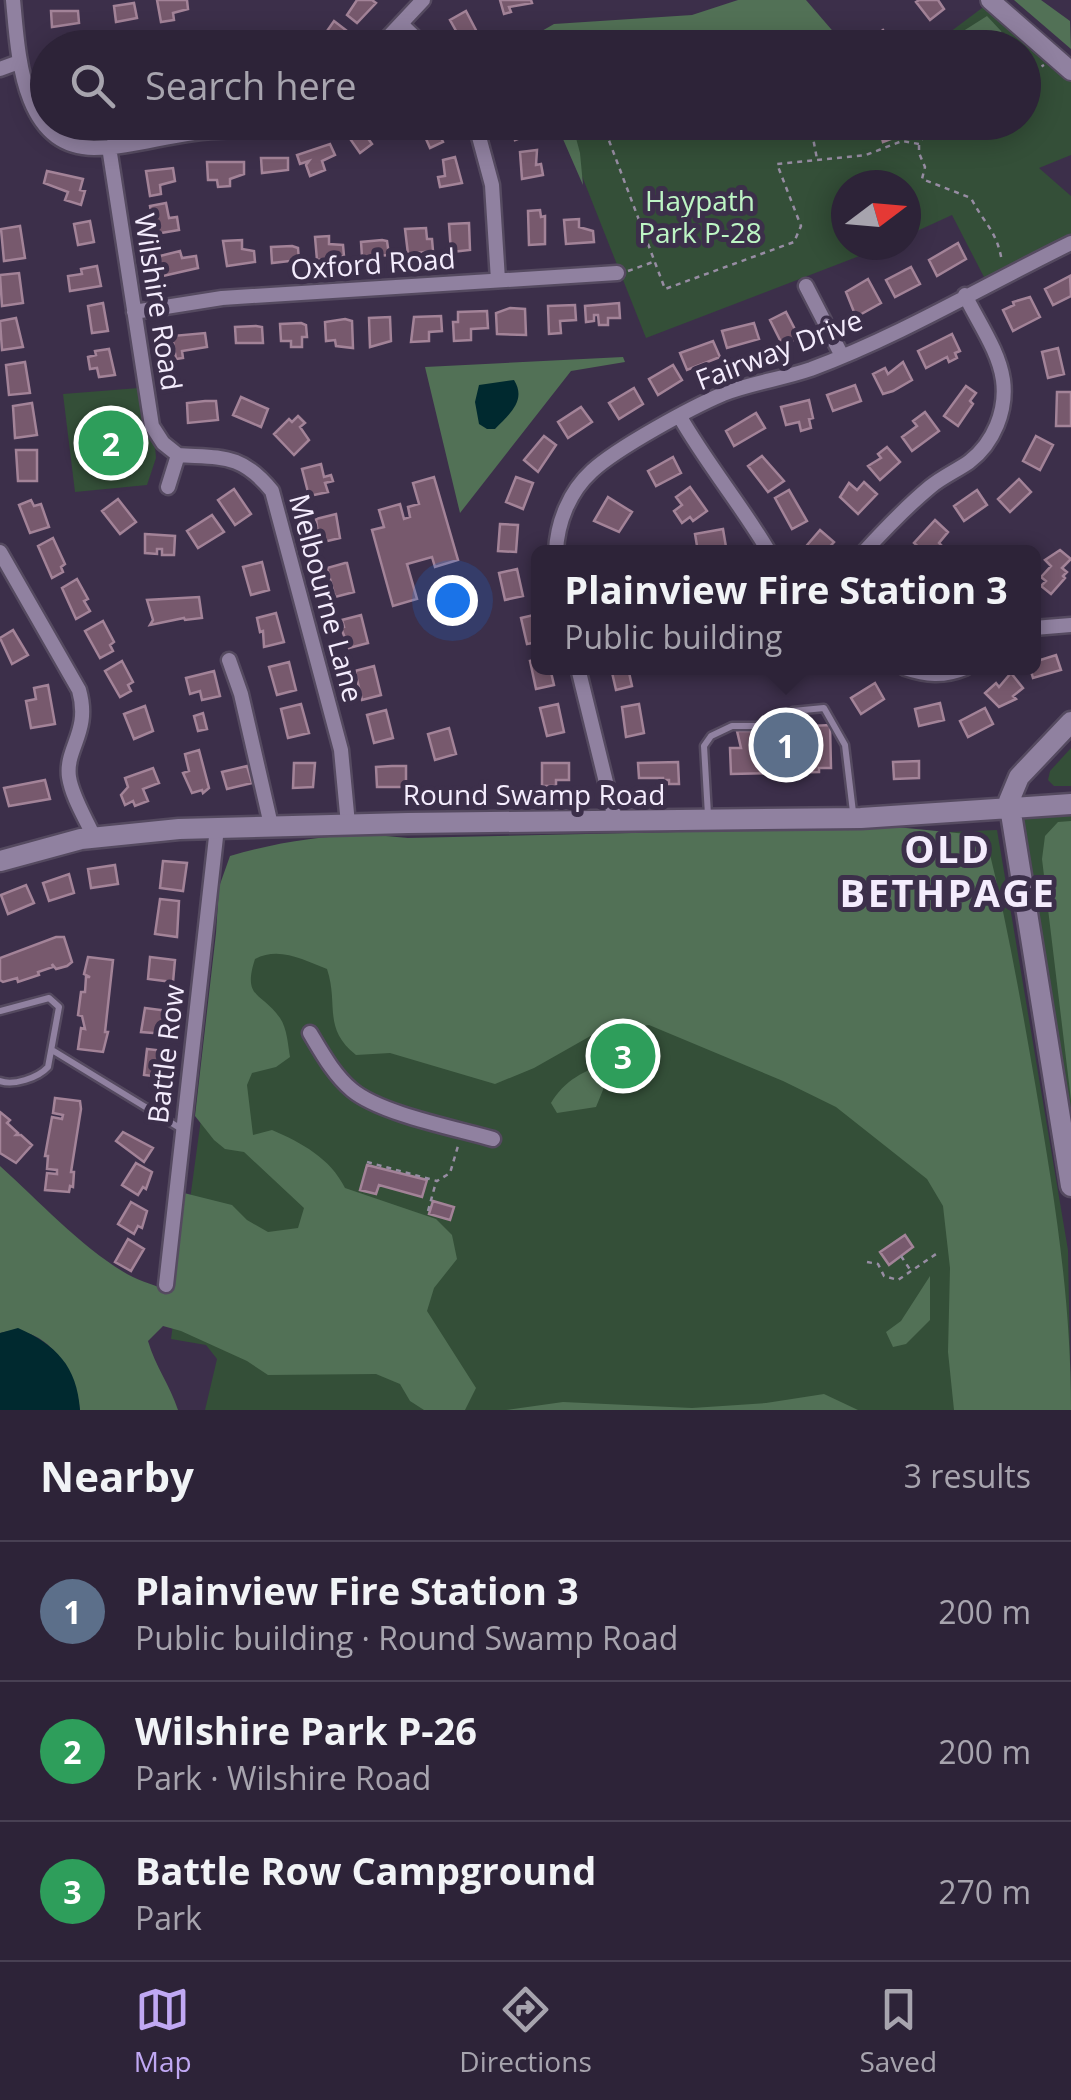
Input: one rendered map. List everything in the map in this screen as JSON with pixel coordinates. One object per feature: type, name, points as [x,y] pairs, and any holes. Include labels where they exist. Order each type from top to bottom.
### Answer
[{"type":"main road","points":[[1071,722],[1019,777],[1009,808],[1071,1186]]},
{"type":"main road","name":"Round Swamp Road","points":[[0,861],[94,838],[272,825],[853,818],[1071,804]]},
{"type":"street","points":[[12,0],[20,62],[30,100]]},
{"type":"street","points":[[395,30],[423,0]]},
{"type":"street","points":[[990,0],[1024,30]]},
{"type":"street","points":[[401,24],[407,30]]},
{"type":"street","points":[[1041,45],[1071,70]]},
{"type":"street","points":[[0,69],[20,62]]},
{"type":"street","points":[[67,140],[89,148],[150,140]]},
{"type":"street","points":[[480,140],[492,185],[498,280]]},
{"type":"street","name":"Wilshire Road","points":[[109,147],[152,426],[163,443],[178,455]]},
{"type":"street","name":"Fairway Drive","points":[[557,545],[568,504],[590,472],[611,456],[724,393],[811,368],[1071,243]]},
{"type":"street","name":"Oxford Road","points":[[134,312],[222,298],[617,274]]},
{"type":"street","points":[[806,286],[841,354]]},
{"type":"street","points":[[870,545],[902,510],[970,461],[994,434],[1004,404],[1003,378],[965,296]]},
{"type":"street","points":[[680,418],[705,462],[765,545]]},
{"type":"street","points":[[168,487],[178,455]]},
{"type":"street","name":"Melbourne Lane","points":[[178,455],[231,458],[256,472],[272,491],[341,750],[348,824]]},
{"type":"street","points":[[0,552],[79,690],[82,733],[68,774],[94,838]]},
{"type":"street","points":[[1041,627],[1071,625]]},
{"type":"street","points":[[229,660],[241,694],[272,825]]},
{"type":"street","points":[[580,675],[616,823]]},
{"type":"street","name":"Battle Row","points":[[166,1285],[217,828]]},
{"type":"street","points":[[310,1033],[330,1066],[352,1090],[375,1104],[493,1139]]},
{"type":"lane","points":[[708,821],[704,746],[720,730],[732,726],[771,726],[792,711],[824,708],[845,745],[853,818]]},
{"type":"lane","points":[[0,1011],[36,999],[54,1001],[59,1007],[48,1067],[42,1073],[9,1084],[0,1081]]},
{"type":"lane","points":[[52,1050],[183,1130]]},
{"type":"path","points":[[1041,67],[1054,56]]},
{"type":"path","points":[[609,140],[665,289],[794,242],[801,226],[777,164],[866,154],[902,141],[920,144]]},
{"type":"path","points":[[813,140],[817,161]]},
{"type":"path","points":[[922,140],[919,153],[926,168],[922,179],[970,198],[999,241],[1008,274]]},
{"type":"path","points":[[617,274],[654,262]]},
{"type":"path","points":[[428,1211],[437,1181],[450,1172],[463,1130]]},
{"type":"path","points":[[367,1162],[437,1181]]},
{"type":"path","points":[[450,1172],[457,1176]]},
{"type":"path","points":[[867,1262],[878,1264],[880,1272],[890,1280],[898,1280],[936,1254]]},
{"type":"path","points":[[901,1256],[910,1272]]},
{"type":"green space","points":[[795,0],[823,30],[631,30]]},
{"type":"green space","name":"Haypath Park P-28","points":[[986,5],[1014,30],[953,30]]},
{"type":"green space","name":"Haypath Park P-28","points":[[1041,54],[1071,80],[1071,155],[1039,168],[1071,196],[1071,237],[985,279],[952,215],[921,229],[921,170],[831,170],[831,260],[849,260],[646,338],[568,140],[1041,140]]},
{"type":"green space","points":[[139,388],[145,428],[156,458],[147,485],[75,492],[63,394]]},
{"type":"green space","points":[[1071,748],[1071,786],[1054,786],[1048,780],[1050,771]]},
{"type":"green space","points":[[1071,814],[1071,1198],[1020,819]]},
{"type":"green space","points":[[997,830],[1068,1250],[1071,1410],[205,1410],[217,1359],[206,1345],[171,1339],[236,862]]},
{"type":"shaded area","points":[[738,0],[806,0],[832,30],[544,30],[554,24],[692,15]]},
{"type":"shaded area","points":[[1014,0],[1041,0],[1070,21],[1071,49]]},
{"type":"shaded area","points":[[987,16],[1000,30],[965,30]]},
{"type":"shaded area","points":[[563,140],[577,140],[583,185]]},
{"type":"shaded area","points":[[623,357],[625,362],[571,371],[460,513],[425,367]]},
{"type":"shaded area","points":[[514,380],[518,394],[511,412],[495,429],[479,424],[475,402],[479,385]]},
{"type":"shaded area","points":[[1071,821],[1071,1100],[1042,859],[1045,836],[1058,822]]},
{"type":"shaded area","points":[[896,827],[967,834],[987,842],[1019,992],[1055,1206],[1065,1286],[1071,1410],[954,1410],[948,1352],[950,1268],[943,1206],[927,1179],[836,1107],[649,1025],[594,1034],[534,1068],[495,1084],[390,1053],[356,1055],[345,1045],[335,1025],[327,969],[282,954],[255,959],[252,972],[252,988],[282,1022],[290,1057],[276,1067],[252,1073],[247,1085],[253,1135],[272,1130],[294,1140],[323,1160],[345,1188],[436,1219],[452,1235],[457,1259],[434,1288],[427,1311],[476,1388],[465,1410],[424,1410],[410,1401],[400,1384],[376,1374],[268,1375],[247,1361],[163,1326],[148,1341],[178,1410],[80,1410],[72,1379],[55,1352],[30,1334],[0,1333],[0,1166],[93,1251],[127,1274],[171,1293],[184,1193],[232,1205],[268,1232],[298,1228],[304,1208],[244,1152],[225,1149],[214,1140],[195,1116],[219,887],[230,856],[296,841],[341,836],[408,838]]},
{"type":"shaded area","points":[[609,1064],[616,1070],[596,1107],[557,1113],[551,1103],[562,1088],[584,1073]]},
{"type":"shaded area","points":[[930,1276],[930,1320],[906,1344],[893,1347],[886,1332],[901,1321]]},
{"type":"shaded area","points":[[18,1328],[62,1359],[74,1381],[80,1410],[0,1410],[0,1333]]},
{"type":"shaded area","points":[[824,1394],[858,1410],[506,1410],[563,1402],[692,1408]]},
{"type":"building","points":[[157,0],[187,0],[188,9],[173,13],[174,20],[161,22]]},
{"type":"building","points":[[357,0],[376,3],[357,23],[347,15]]},
{"type":"building","points":[[500,0],[532,3],[509,7],[511,12],[504,14]]},
{"type":"building","points":[[938,0],[944,9],[930,20],[916,2]]},
{"type":"building","points":[[134,3],[137,18],[116,22],[114,6]]},
{"type":"building","points":[[51,11],[78,11],[79,23],[52,27]]},
{"type":"building","points":[[466,11],[476,30],[456,30],[450,20]]},
{"type":"building","points":[[334,21],[346,30],[328,30]]},
{"type":"building","points":[[351,140],[369,140],[372,144],[360,153]]},
{"type":"building","points":[[426,140],[442,140],[443,142],[430,148]]},
{"type":"building","points":[[330,144],[335,155],[322,161],[325,170],[310,176],[306,165],[309,161],[300,164],[297,155]]},
{"type":"building","points":[[537,150],[536,165],[541,164],[543,175],[522,179],[520,152]]},
{"type":"building","points":[[455,157],[462,183],[440,187],[438,177],[445,176],[443,160]]},
{"type":"building","points":[[261,158],[288,158],[288,170],[262,173]]},
{"type":"building","points":[[207,162],[244,162],[244,174],[230,179],[230,186],[218,187],[217,180],[208,180]]},
{"type":"building","points":[[173,168],[175,181],[160,185],[161,194],[150,196],[146,171]]},
{"type":"building","points":[[47,171],[83,179],[81,205],[65,200],[68,192],[44,183]]},
{"type":"building","points":[[166,203],[169,218],[177,217],[179,230],[155,234],[150,206]]},
{"type":"building","points":[[540,210],[541,217],[545,216],[545,244],[529,245],[528,211]]},
{"type":"building","points":[[579,219],[579,227],[593,231],[594,242],[566,244],[564,220]]},
{"type":"building","points":[[90,221],[94,242],[78,245],[74,224]]},
{"type":"building","points":[[469,223],[470,250],[451,252],[449,224]]},
{"type":"building","points":[[20,226],[25,258],[4,261],[1,229]]},
{"type":"building","points":[[426,228],[433,251],[408,254],[405,229]]},
{"type":"building","points":[[329,236],[329,244],[343,245],[344,256],[317,260],[315,237]]},
{"type":"building","points":[[242,240],[242,249],[254,251],[255,262],[227,266],[223,241]]},
{"type":"building","points":[[387,241],[389,255],[362,257],[361,242]]},
{"type":"building","points":[[958,243],[966,259],[937,276],[929,260]]},
{"type":"building","points":[[271,247],[298,248],[299,260],[272,263]]},
{"type":"building","points":[[180,251],[182,258],[196,256],[198,268],[163,276],[160,256]]},
{"type":"building","points":[[97,266],[101,286],[70,291],[68,276]]},
{"type":"building","points":[[911,267],[920,284],[895,297],[886,280]]},
{"type":"building","points":[[19,273],[23,303],[2,306],[0,275]]},
{"type":"building","points":[[1070,276],[1071,296],[1053,305],[1045,289]]},
{"type":"building","points":[[868,279],[881,303],[856,317],[846,292]]},
{"type":"building","points":[[1030,297],[1040,317],[1013,331],[1003,310]]},
{"type":"building","points":[[103,303],[108,331],[92,333],[88,306]]},
{"type":"building","points":[[619,303],[620,318],[608,318],[608,325],[599,325],[598,315],[594,315],[594,321],[586,322],[585,306]]},
{"type":"building","points":[[575,305],[576,320],[560,321],[561,333],[549,334],[548,306]]},
{"type":"building","points":[[510,308],[525,309],[526,335],[497,334],[496,313]]},
{"type":"building","points":[[487,311],[488,328],[471,329],[471,340],[454,341],[453,322],[458,322],[458,312]]},
{"type":"building","points":[[786,312],[799,337],[783,346],[770,320]]},
{"type":"building","points":[[441,316],[442,331],[429,332],[429,341],[411,342],[414,317]]},
{"type":"building","points":[[390,317],[391,341],[370,347],[369,318]]},
{"type":"building","points":[[16,318],[23,347],[2,350],[0,321]]},
{"type":"building","points":[[352,321],[353,348],[336,346],[335,340],[326,341],[325,322]]},
{"type":"building","points":[[754,323],[759,339],[727,348],[722,331]]},
{"type":"building","points":[[280,324],[306,325],[307,337],[302,337],[302,347],[291,347],[291,341],[281,341]]},
{"type":"building","points":[[235,327],[262,327],[263,343],[236,343]]},
{"type":"building","points":[[205,333],[207,347],[182,351],[183,358],[176,359],[172,336]]},
{"type":"building","points":[[952,334],[960,351],[955,353],[957,358],[949,362],[947,357],[926,368],[918,351]]},
{"type":"building","points":[[713,341],[720,357],[687,370],[680,353]]},
{"type":"building","points":[[1058,348],[1064,374],[1048,378],[1042,352]]},
{"type":"building","points":[[109,349],[115,375],[99,377],[97,368],[90,369],[88,357],[96,355],[95,351]]},
{"type":"building","points":[[25,362],[30,393],[9,395],[6,365]]},
{"type":"building","points":[[903,362],[912,380],[883,394],[873,374],[885,368],[888,374]]},
{"type":"building","points":[[673,365],[682,380],[658,395],[649,379]]},
{"type":"building","points":[[855,385],[861,401],[833,411],[827,395]]},
{"type":"building","points":[[966,386],[976,393],[958,426],[944,416]]},
{"type":"building","points":[[634,388],[643,404],[619,419],[609,403]]},
{"type":"building","points":[[1057,392],[1071,392],[1071,426],[1056,426]]},
{"type":"building","points":[[241,397],[268,409],[261,427],[233,415]]},
{"type":"building","points":[[809,400],[811,428],[801,431],[799,422],[786,425],[781,407]]},
{"type":"building","points":[[216,401],[218,420],[188,423],[187,403]]},
{"type":"building","points":[[32,403],[37,435],[15,438],[13,406]]},
{"type":"building","points":[[581,407],[592,422],[568,438],[558,422]]},
{"type":"building","points":[[925,412],[939,431],[912,451],[902,437],[917,426],[913,421]]},
{"type":"building","points":[[756,413],[765,428],[734,446],[726,431]]},
{"type":"building","points":[[298,416],[305,423],[300,427],[309,440],[294,455],[274,434]]},
{"type":"building","points":[[544,436],[556,445],[538,472],[524,460]]},
{"type":"building","points":[[1036,436],[1053,445],[1040,470],[1023,461]]},
{"type":"building","points":[[887,447],[900,462],[880,480],[868,466],[881,458],[878,454]]},
{"type":"building","points":[[16,450],[37,450],[37,481],[18,481]]},
{"type":"building","points":[[762,456],[784,481],[768,492],[748,466]]},
{"type":"building","points":[[673,457],[681,473],[656,486],[648,471]]},
{"type":"building","points":[[321,464],[324,477],[331,475],[333,481],[325,483],[328,492],[309,496],[302,469]]},
{"type":"building","points":[[434,477],[458,560],[435,567],[432,557],[407,564],[417,599],[393,606],[372,530],[384,527],[379,510],[400,504],[404,519],[410,517],[408,507],[419,504],[413,483]]},
{"type":"building","points":[[516,477],[533,483],[523,509],[506,502]]},
{"type":"building","points":[[1019,479],[1031,492],[1010,512],[998,499]]},
{"type":"building","points":[[864,482],[877,494],[858,514],[840,497],[849,483],[857,490]]},
{"type":"building","points":[[690,487],[707,511],[682,523],[674,511],[682,505],[676,497]]},
{"type":"building","points":[[234,489],[251,514],[235,525],[218,500]]},
{"type":"building","points":[[789,490],[807,521],[792,529],[775,498]]},
{"type":"building","points":[[977,490],[987,505],[964,521],[954,506]]},
{"type":"building","points":[[608,497],[632,512],[619,532],[594,521]]},
{"type":"building","points":[[118,499],[136,522],[120,534],[102,511]]},
{"type":"building","points":[[31,500],[34,506],[41,504],[49,527],[30,533],[19,505]]},
{"type":"building","points":[[336,514],[340,538],[319,543],[316,519]]},
{"type":"building","points":[[212,515],[224,532],[198,548],[187,531]]},
{"type":"building","points":[[935,520],[948,532],[941,545],[914,543]]},
{"type":"building","points":[[500,524],[518,525],[516,552],[498,551]]},
{"type":"building","points":[[723,529],[726,545],[697,545],[695,534]]},
{"type":"building","points":[[820,530],[834,542],[831,545],[807,545]]},
{"type":"building","points":[[145,534],[175,536],[174,555],[162,555],[162,549],[157,549],[157,554],[145,553]]},
{"type":"building","points":[[53,538],[65,564],[61,567],[63,572],[52,578],[38,546]]},
{"type":"building","points":[[1060,550],[1071,559],[1062,568],[1067,572],[1065,578],[1051,594],[1041,586],[1046,581],[1041,577],[1051,566],[1045,560]]},
{"type":"building","points":[[262,562],[269,590],[251,595],[243,567]]},
{"type":"building","points":[[347,563],[354,592],[335,597],[327,568]]},
{"type":"building","points":[[517,569],[523,596],[505,600],[499,573]]},
{"type":"building","points":[[77,579],[90,611],[76,619],[62,588]]},
{"type":"building","points":[[199,597],[202,618],[150,625],[153,620],[147,600]]},
{"type":"building","points":[[276,613],[284,642],[264,647],[257,618]]},
{"type":"building","points":[[361,615],[368,643],[349,648],[342,620]]},
{"type":"building","points":[[531,616],[531,643],[527,644],[521,618]]},
{"type":"building","points":[[103,621],[114,642],[110,645],[113,651],[100,658],[85,631]]},
{"type":"building","points":[[13,630],[28,655],[12,664],[0,638]]},
{"type":"building","points":[[1056,655],[1061,670],[1033,678],[1032,675],[1041,675],[1041,660]]},
{"type":"building","points":[[122,661],[133,682],[128,685],[131,691],[120,697],[105,671]]},
{"type":"building","points":[[289,662],[296,690],[277,695],[269,667]]},
{"type":"building","points":[[374,666],[381,695],[362,700],[355,671]]},
{"type":"building","points":[[214,671],[220,696],[202,700],[200,691],[190,694],[186,678]]},
{"type":"building","points":[[533,675],[552,675],[554,685],[536,689]]},
{"type":"building","points":[[613,675],[630,675],[632,686],[616,690]]},
{"type":"building","points":[[1013,675],[1023,688],[1013,696],[1016,699],[999,707],[985,693],[996,683],[999,687]]},
{"type":"building","points":[[875,683],[884,699],[861,714],[851,698]]},
{"type":"building","points":[[48,685],[55,724],[31,728],[26,701],[36,699],[34,688]]},
{"type":"building","points":[[940,703],[944,720],[919,726],[915,709]]},
{"type":"building","points":[[301,704],[309,733],[288,738],[281,709]]},
{"type":"building","points":[[558,704],[564,732],[547,736],[540,708]]},
{"type":"building","points":[[639,704],[644,733],[626,737],[622,707]]},
{"type":"building","points":[[145,706],[153,731],[134,739],[124,714]]},
{"type":"building","points":[[985,708],[993,724],[968,737],[960,721]]},
{"type":"building","points":[[386,710],[393,738],[374,743],[367,715]]},
{"type":"building","points":[[203,713],[207,729],[198,731],[194,716]]},
{"type":"building","points":[[797,720],[810,720],[811,726],[830,725],[831,768],[819,768],[819,772],[731,774],[730,748],[741,748],[737,731],[779,731],[780,742],[797,742]]},
{"type":"building","points":[[449,728],[456,754],[435,760],[428,734]]},
{"type":"building","points":[[199,750],[209,788],[203,793],[192,793],[183,773],[189,771],[185,754]]},
{"type":"building","points":[[919,761],[919,778],[894,779],[893,762]]},
{"type":"building","points":[[678,762],[679,784],[669,784],[663,778],[639,778],[638,763]]},
{"type":"building","points":[[294,763],[315,763],[313,787],[293,788]]},
{"type":"building","points":[[542,763],[569,763],[569,780],[556,780],[556,786],[542,786]]},
{"type":"building","points":[[247,766],[252,783],[227,789],[222,772]]},
{"type":"building","points":[[406,766],[406,787],[377,787],[376,767]]},
{"type":"building","points":[[153,768],[159,783],[143,789],[148,801],[125,805],[121,795],[128,787],[125,778]]},
{"type":"building","points":[[45,780],[50,799],[9,806],[4,788]]},
{"type":"building","points":[[163,861],[187,863],[183,891],[160,888]]},
{"type":"building","points":[[115,865],[118,884],[91,888],[88,869]]},
{"type":"building","points":[[69,874],[74,893],[49,901],[43,883]]},
{"type":"building","points":[[26,885],[34,903],[8,914],[1,895]]},
{"type":"building","points":[[160,899],[179,901],[177,937],[155,934]]},
{"type":"building","points":[[64,937],[72,962],[67,966],[56,969],[52,964],[39,975],[18,982],[17,978],[0,980],[0,958]]},
{"type":"building","points":[[88,957],[113,960],[103,1052],[78,1049],[81,1028],[85,1029],[82,1016],[78,1015],[81,992],[85,992],[86,977],[90,977],[84,974]]},
{"type":"building","points":[[150,957],[175,960],[173,982],[148,979]]},
{"type":"building","points":[[145,1008],[169,1011],[166,1034],[141,1032]]},
{"type":"building","points":[[147,1049],[165,1051],[162,1077],[144,1075]]},
{"type":"building","points":[[55,1098],[80,1101],[71,1172],[73,1187],[69,1192],[45,1190],[47,1173],[57,1174],[57,1170],[47,1169],[45,1156],[52,1117],[62,1119],[63,1115],[53,1113]]},
{"type":"building","points":[[0,1112],[10,1120],[7,1123],[16,1135],[32,1145],[16,1163],[0,1153]]},
{"type":"building","points":[[123,1132],[153,1148],[144,1162],[116,1141]]},
{"type":"building","points":[[136,1163],[152,1172],[146,1189],[143,1187],[138,1195],[122,1185]]},
{"type":"building","points":[[367,1165],[427,1180],[422,1197],[379,1185],[376,1194],[360,1190]]},
{"type":"building","points":[[433,1201],[454,1207],[450,1220],[429,1214]]},
{"type":"building","points":[[131,1202],[147,1211],[142,1228],[138,1226],[134,1234],[118,1224]]},
{"type":"building","points":[[905,1235],[913,1247],[889,1265],[880,1252]]},
{"type":"building","points":[[128,1239],[144,1249],[131,1271],[115,1262]]},
{"type":"place","name":"Wilshire Park P-26","points":[[111,443]]},
{"type":"place","name":"Plainview Fire Station 3","points":[[786,745]]},
{"type":"place","name":"Battle Row Campground","points":[[623,1056]]},
{"type":"district","name":"OLD BETHPAGE","points":[[948,872]]}]
